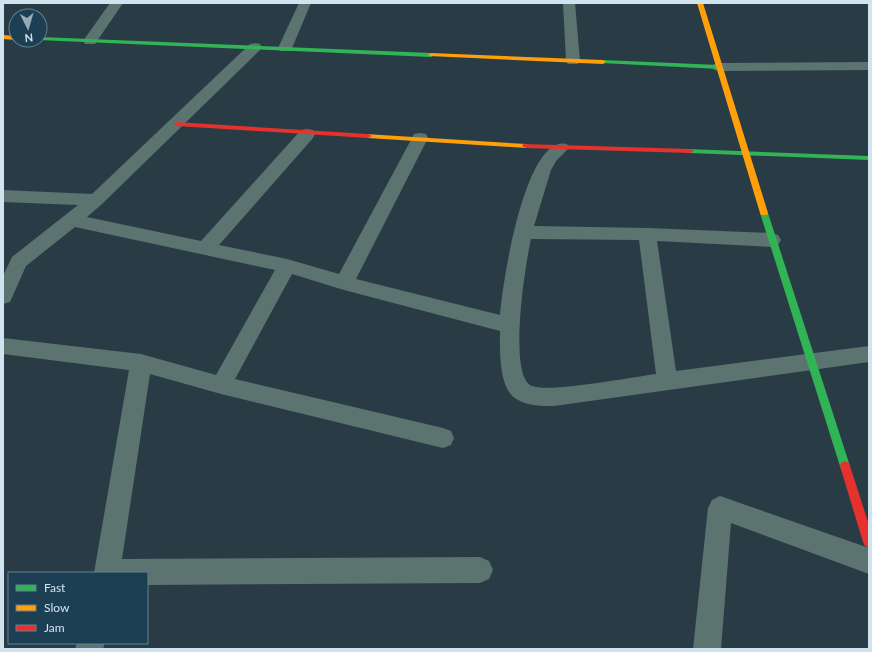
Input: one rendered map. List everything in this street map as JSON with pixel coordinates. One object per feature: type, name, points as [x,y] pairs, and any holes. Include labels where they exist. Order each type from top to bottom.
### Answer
[{"type":"street","points":[[90,41],[117,3]]},
{"type":"street","points":[[285,48],[305,3]]},
{"type":"street","points":[[569,3],[573,61]]},
{"type":"street","points":[[700,3],[772,240],[869,542]]},
{"type":"street","points":[[48,39],[719,67],[869,66]]},
{"type":"street","points":[[3,297],[11,261],[72,220],[96,200],[177,124],[255,47]]},
{"type":"street","points":[[177,124],[307,134],[420,138],[561,148],[869,158]]},
{"type":"street","points":[[205,249],[307,134]]},
{"type":"street","points":[[344,283],[420,138]]},
{"type":"street","points":[[561,148],[554,152],[547,160],[522,232],[512,286],[509,325],[513,372],[518,386],[523,392],[531,396],[554,397],[599,392],[667,380],[869,354]]},
{"type":"street","points":[[3,196],[96,200]]},
{"type":"street","points":[[72,220],[287,266],[344,283],[509,325]]},
{"type":"street","points":[[522,232],[647,234],[772,240]]},
{"type":"street","points":[[647,234],[667,380]]},
{"type":"street","points":[[221,385],[287,266]]},
{"type":"street","points":[[3,346],[141,363],[221,385],[443,438]]},
{"type":"street","points":[[141,363],[107,572],[480,570]]},
{"type":"street","points":[[707,649],[720,508],[869,561]]},
{"type":"traffic: fast","points":[[48,39],[431,55]]},
{"type":"traffic: fast","points":[[603,62],[719,67]]},
{"type":"traffic: fast","points":[[690,151],[869,158]]},
{"type":"traffic: fast","points":[[764,213],[845,466]]},
{"type":"traffic: slow","points":[[700,3],[764,213]]},
{"type":"traffic: slow","points":[[3,37],[8,37]]},
{"type":"traffic: slow","points":[[431,55],[603,62]]},
{"type":"traffic: slow","points":[[368,136],[526,146]]},
{"type":"traffic: jam","points":[[177,124],[368,136]]},
{"type":"traffic: jam","points":[[526,146],[690,151]]},
{"type":"traffic: jam","points":[[845,466],[869,542]]}]
